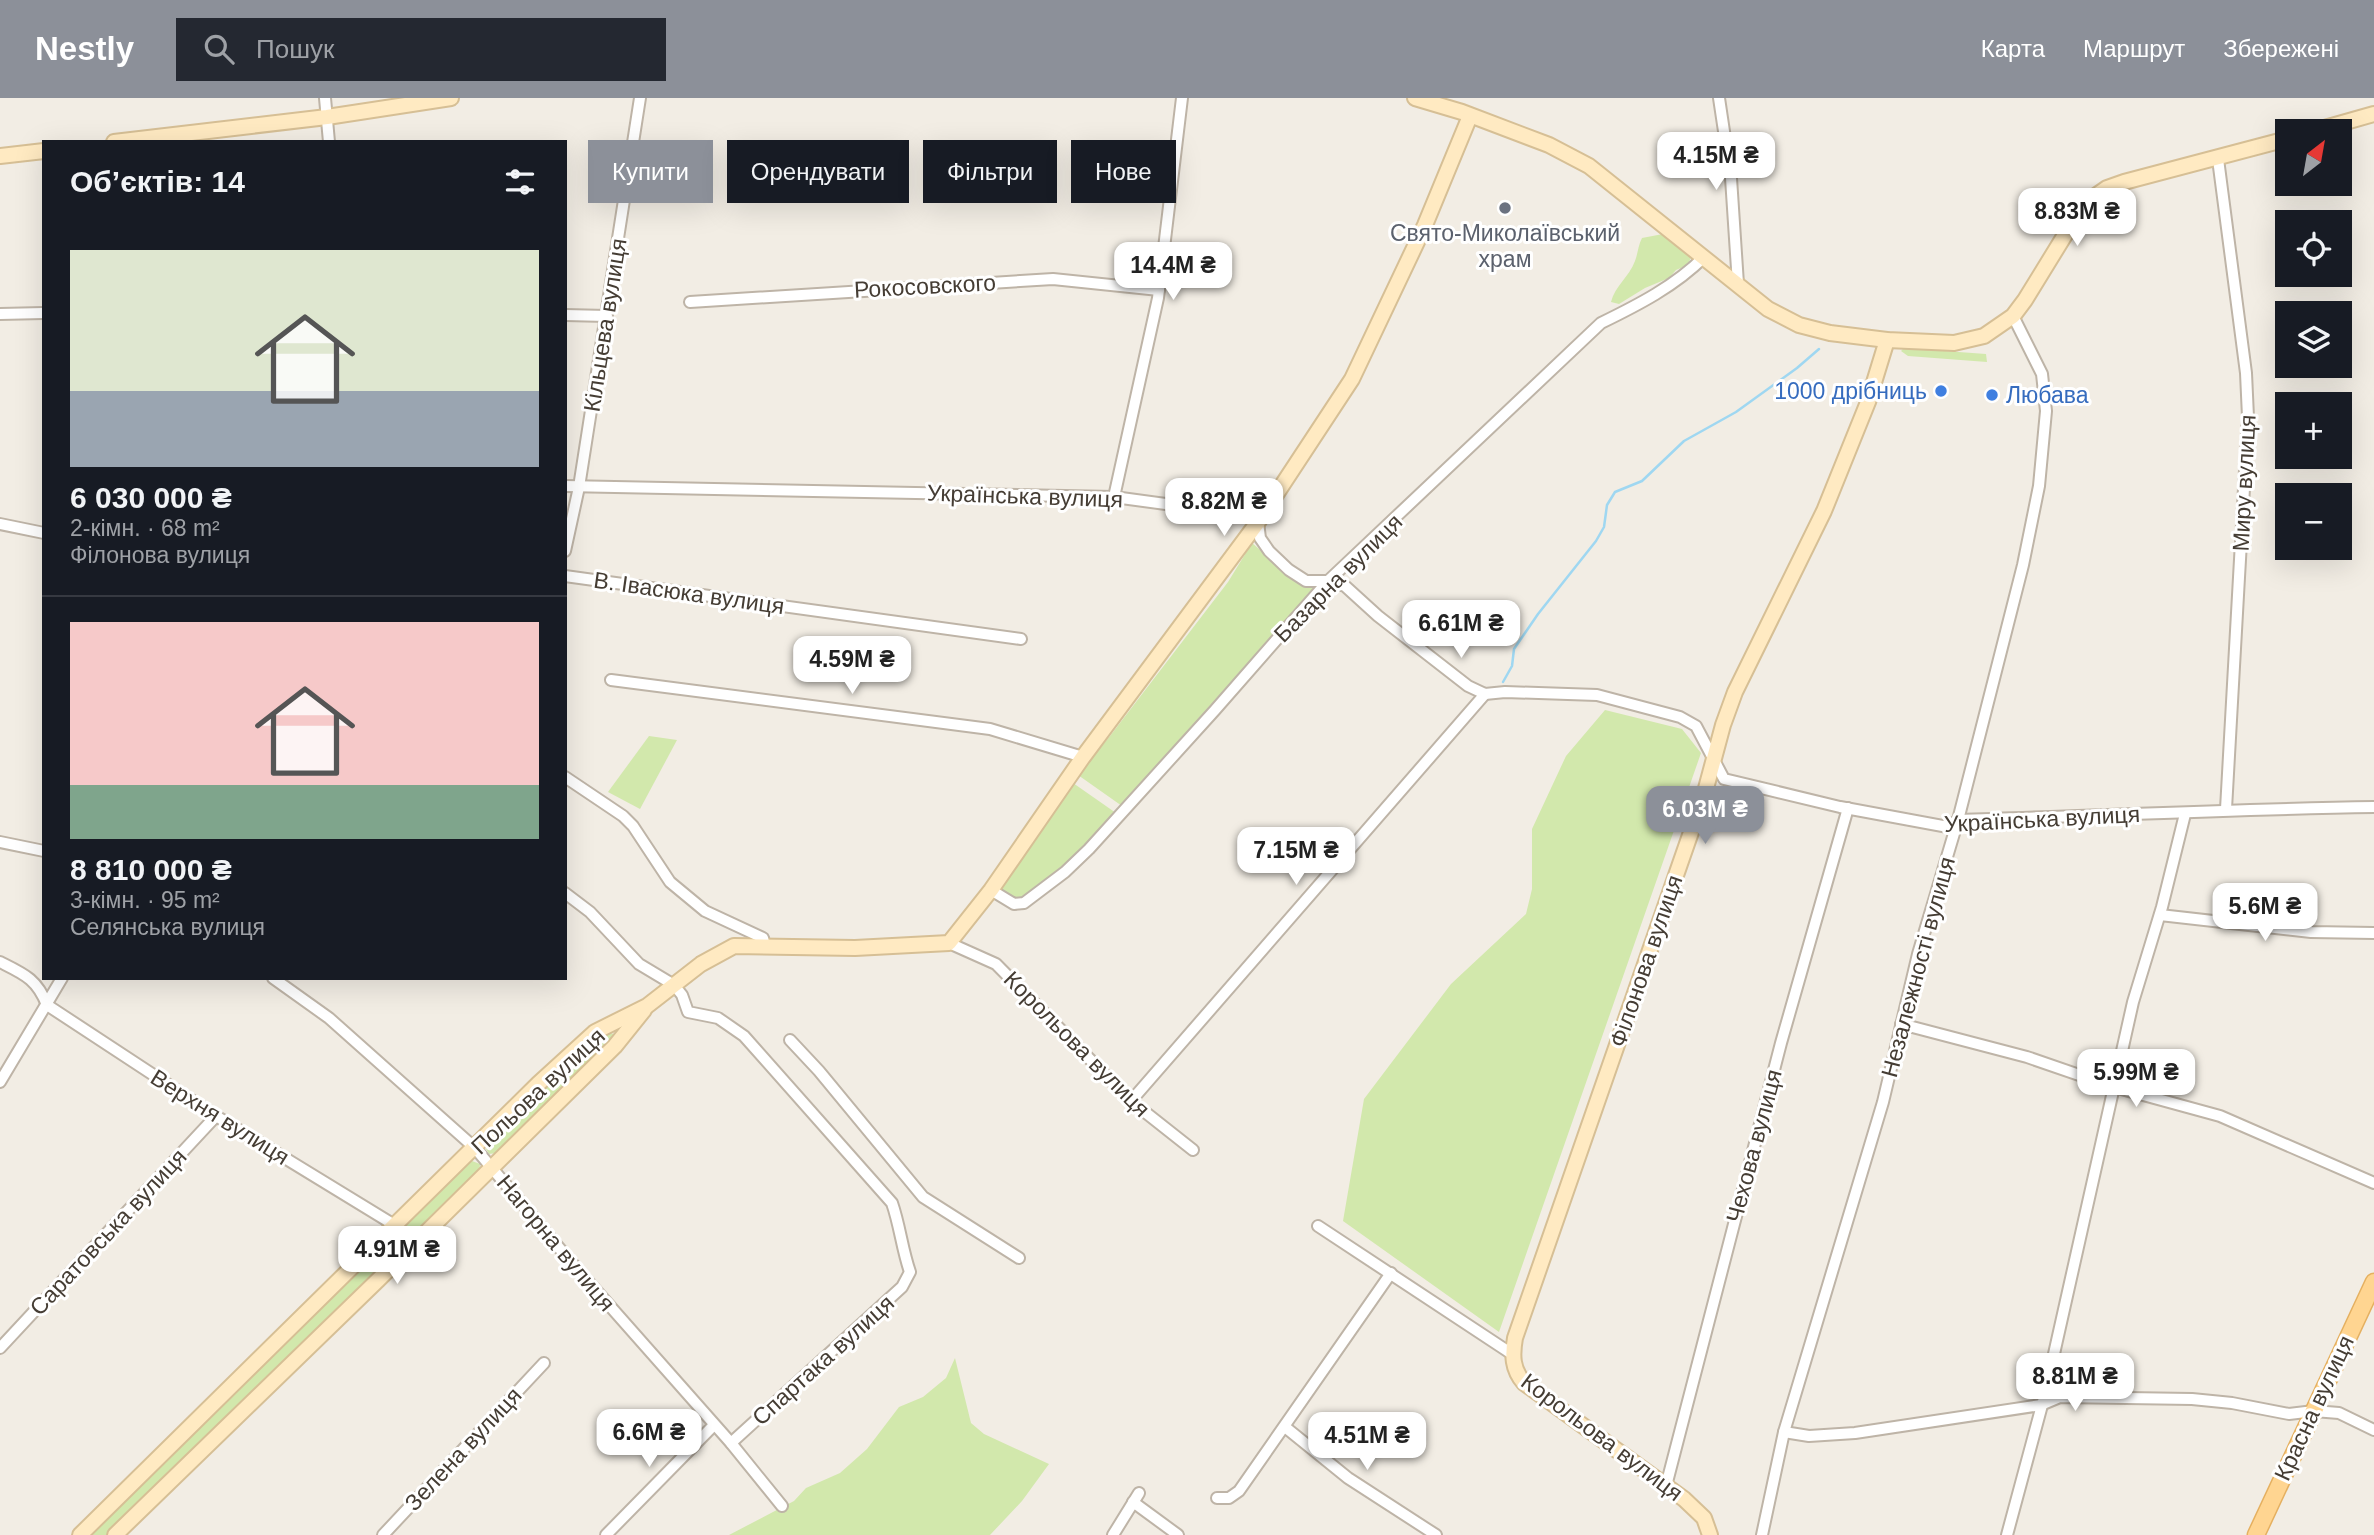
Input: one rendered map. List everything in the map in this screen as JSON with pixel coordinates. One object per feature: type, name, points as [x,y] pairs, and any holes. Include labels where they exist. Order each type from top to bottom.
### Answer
[{"type":"main road","points":[[131,140],[327,117],[451,98]]},
{"type":"main road","points":[[1415,98],[1549,145],[1589,166],[1768,309],[1799,325],[1830,333],[1887,340],[1954,343],[1984,336],[2013,316],[2084,204],[2095,194],[2124,181],[2275,142]]},
{"type":"main road","points":[[2352,120],[2374,114]]},
{"type":"main road","points":[[949,943],[991,890],[1083,757],[1258,522],[1352,379],[1424,225],[1470,116]]},
{"type":"main road","points":[[0,156],[42,151]]},
{"type":"main road","name":"Філонова вулиця","points":[[1512,1354],[1515,1338],[1705,792],[1735,692],[1829,498],[1868,402],[1887,340]]},
{"type":"main road","name":"Корольова вулиця","points":[[647,1006],[701,964],[734,946],[855,948],[949,943]]},
{"type":"main road","name":"Польова вулиця","points":[[80,1535],[475,1149],[538,1084],[595,1032],[647,1006]]},
{"type":"main road","name":"Польова вулиця","points":[[115,1535],[615,1046],[647,1006]]},
{"type":"main road","name":"Красна вулиця","points":[[2256,1535],[2374,1282]]},
{"type":"main road","name":"Корольова вулиця","points":[[1512,1354],[1514,1366],[1524,1383],[1697,1510],[1704,1518],[1710,1535]]},
{"type":"street","points":[[325,98],[329,140]]},
{"type":"street","name":"Кільцева вулиця","points":[[567,542],[607,316],[640,98]]},
{"type":"street","points":[[1114,497],[1159,290],[1182,98]]},
{"type":"street","points":[[1719,98],[1731,178],[1738,284]]},
{"type":"street","name":"Миру вулиця","points":[[2218,159],[2246,373],[2248,417],[2226,809]]},
{"type":"street","name":"Базарна вулиця","points":[[991,890],[1014,904],[1024,904],[1065,872],[1215,710],[1328,581],[1601,323],[1636,306],[1687,274],[1704,257]]},
{"type":"street","name":"Рокосовского","points":[[690,302],[1053,279],[1159,290]]},
{"type":"street","points":[[0,314],[42,313]]},
{"type":"street","points":[[567,315],[607,316]]},
{"type":"street","name":"Незалежності вулиця","points":[[1762,1535],[1784,1432],[1883,1102],[1918,954],[1958,820],[2017,592],[2039,486],[2046,411],[2042,374],[2013,316]]},
{"type":"street","name":"Українська вулиця","points":[[567,486],[1114,497],[1239,513],[1258,522]]},
{"type":"street","points":[[1131,1101],[1485,694],[1468,685],[1378,616],[1345,586],[1328,581],[1306,581],[1289,570],[1260,538],[1258,522]]},
{"type":"street","points":[[0,524],[42,533]]},
{"type":"street","name":"В. Івасюка вулиця","points":[[567,576],[1021,639]]},
{"type":"street","points":[[611,680],[990,729],[1083,757]]},
{"type":"street","name":"Українська вулиця","points":[[1485,694],[1505,692],[1597,695],[1680,717],[1696,726],[1724,779],[1848,808],[1948,827],[1958,820],[2185,814],[2226,809],[2374,807]]},
{"type":"street","points":[[567,778],[623,816],[633,826],[670,881],[705,912],[753,932],[763,938],[765,946]]},
{"type":"street","name":"Чехова вулиця","points":[[1666,1486],[1781,1043],[1848,808]]},
{"type":"street","points":[[2007,1535],[2045,1394],[2133,1002],[2160,915],[2185,814]]},
{"type":"street","points":[[0,842],[42,851]]},
{"type":"street","points":[[567,895],[590,912],[639,964],[674,985]]},
{"type":"street","points":[[2160,915],[2311,932],[2374,933]]},
{"type":"street","name":"Корольова вулиця","points":[[949,943],[996,964],[1131,1101],[1193,1150]]},
{"type":"street","points":[[0,961],[39,987],[47,1005]]},
{"type":"street","points":[[0,1082],[61,980]]},
{"type":"street","name":"Нагорна вулиця","points":[[276,980],[329,1018],[475,1149],[731,1443],[782,1506]]},
{"type":"street","name":"Спартака вулиця","points":[[674,985],[682,995],[688,1012],[718,1018],[744,1036],[892,1203],[910,1272],[902,1287],[731,1443]]},
{"type":"street","name":"Верхня вулиця","points":[[47,1005],[215,1116],[396,1226]]},
{"type":"street","points":[[1902,1024],[2027,1056],[2114,1087],[2220,1116],[2374,1184]]},
{"type":"street","points":[[790,1040],[923,1197],[1018,1258]]},
{"type":"street","name":"Саратовська вулиця","points":[[0,1348],[215,1116]]},
{"type":"street","name":"Корольова вулиця","points":[[1318,1226],[1512,1354]]},
{"type":"street","points":[[1217,1498],[1229,1498],[1239,1491],[1391,1273]]},
{"type":"street","name":"Зелена вулиця","points":[[383,1535],[544,1363]]},
{"type":"street","points":[[1784,1432],[1809,1436],[1855,1433],[2041,1405],[2060,1397],[2140,1397],[2232,1403],[2289,1414],[2314,1411],[2339,1413],[2374,1430]]},
{"type":"street","points":[[606,1535],[714,1425]]},
{"type":"street","points":[[1285,1427],[1348,1478],[1436,1535]]},
{"type":"street","points":[[1113,1535],[1136,1498],[1178,1535]]},
{"type":"green space","points":[[1663,234],[1691,257],[1688,265],[1619,304],[1611,302],[1632,267],[1642,238]]},
{"type":"green space","points":[[1904,348],[1986,354],[1987,362],[1908,356],[1901,351]]},
{"type":"green space","points":[[1252,543],[1292,577],[1317,588],[1122,806],[1078,775],[1228,582]]},
{"type":"green space","points":[[1605,710],[1682,729],[1701,753],[1499,1332],[1343,1221],[1364,1099],[1451,984],[1526,914],[1532,889],[1532,829],[1566,756]]},
{"type":"green space","points":[[649,736],[677,740],[640,809],[608,792]]},
{"type":"green space","points":[[1073,783],[1116,813],[1083,848],[1023,900],[1012,899],[999,889]]},
{"type":"green space","points":[[607,1033],[614,1034],[610,1042],[497,1153],[489,1154],[486,1149],[488,1143],[591,1042]]},
{"type":"green space","points":[[467,1162],[480,1164],[479,1175],[106,1535],[86,1535]]},
{"type":"green space","points":[[955,1358],[971,1423],[984,1434],[1049,1464],[1022,1501],[990,1535],[729,1535],[794,1501],[806,1488],[840,1473],[867,1449],[899,1407],[923,1397],[946,1378]]},
{"type":"waterway","points":[[1503,682],[1512,666],[1514,649],[1596,541],[1604,527],[1607,505],[1615,492],[1642,481],[1684,441],[1736,412],[1819,349]]},
{"type":"place","name":"Свято-Миколаївський храм","points":[[1505,208]]},
{"type":"place","name":"1000 дрібниць","points":[[1941,391]]},
{"type":"place","name":"Любава","points":[[1992,395]]}]
